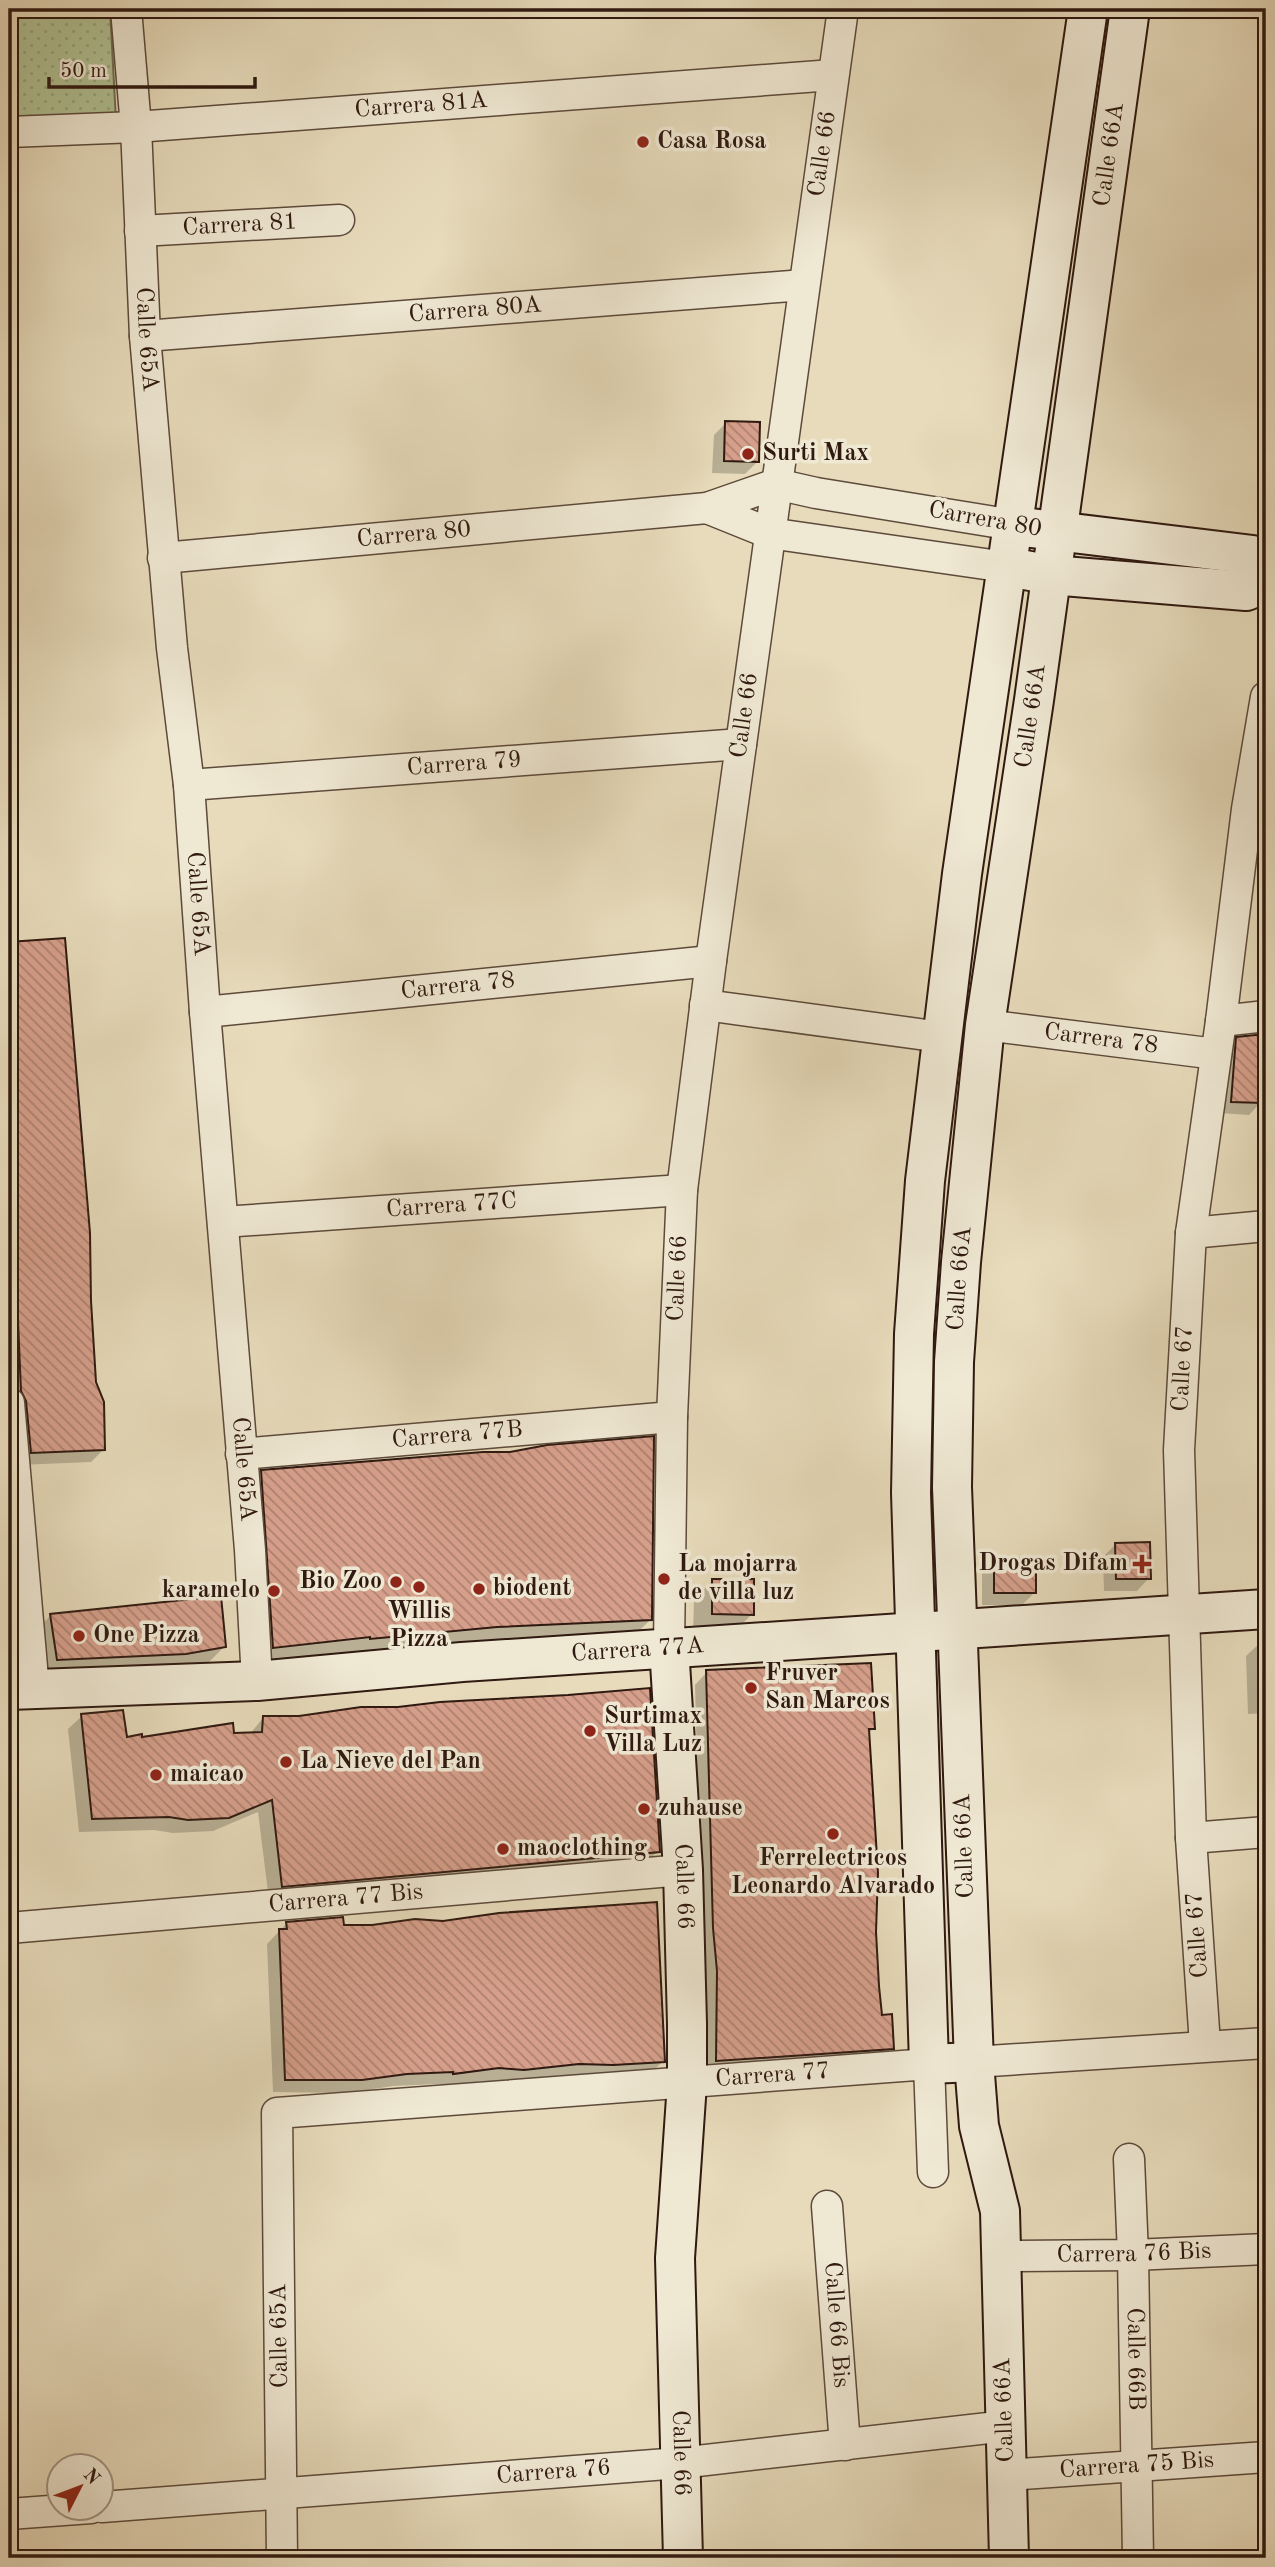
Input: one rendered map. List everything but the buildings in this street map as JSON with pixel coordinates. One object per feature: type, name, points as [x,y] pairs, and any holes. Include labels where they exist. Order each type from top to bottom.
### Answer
[{"type":"street","name":"Calle 65A","points":[[126,9],[136,127],[145,336],[163,558],[189,785],[250,1550],[257,1681]]},
{"type":"street","name":"Calle 66","points":[[682,2558],[675,2258],[687,2083],[683,1870],[668,1647],[672,1418],[682,1190],[769,533],[843,9]]},
{"type":"street","name":"Calle 66A","points":[[933,2172],[914,1632],[911,1493],[914,1334],[925,1181],[941,1037],[1006,566],[1088,9]]},
{"type":"street","name":"Calle 66A","points":[[1009,2558],[1000,2211],[979,2126],[974,2062],[956,1630],[952,1487],[954,1362],[969,1172],[985,1025],[1130,9]]},
{"type":"street","name":"Carrera 81A","points":[[9,132],[136,127],[833,75]]},
{"type":"street","name":"Carrera 81","points":[[140,231],[339,219]]},
{"type":"street","name":"Carrera 80A","points":[[145,336],[804,285]]},
{"type":"street","name":"Carrera 80","points":[[163,558],[707,508],[776,484],[816,493],[1057,532],[1253,555],[1266,563]]},
{"type":"street","name":"Carrera 80","points":[[707,508],[769,533],[1006,566],[1051,575],[1246,592],[1266,583]]},
{"type":"street","name":"Calle 67","points":[[1205,2045],[1191,1838],[1179,1450],[1191,1233],[1221,1021],[1257,808],[1266,697]]},
{"type":"street","name":"Carrera 79","points":[[189,785],[741,744]]},
{"type":"street","name":"Carrera 78","points":[[205,1012],[711,961]]},
{"type":"street","points":[[705,1005],[941,1037]]},
{"type":"street","points":[[1221,1021],[1266,1016]]},
{"type":"street","name":"Carrera 78","points":[[985,1025],[1216,1054]]},
{"type":"street","name":"Carrera 77C","points":[[223,1222],[682,1190]]},
{"type":"street","points":[[1191,1233],[1266,1226]]},
{"type":"street","name":"Carrera 77B","points":[[241,1454],[672,1418]]},
{"type":"street","points":[[10,1422],[21,1690]]},
{"type":"street","name":"Carrera 77A","points":[[21,1690],[257,1681],[668,1647],[1266,1609]]},
{"type":"street","points":[[1191,1838],[1266,1832]]},
{"type":"street","name":"Carrera 77 Bis","points":[[9,1928],[683,1870]]},
{"type":"street","name":"Carrera 77","points":[[277,2113],[929,2064],[1266,2043]]},
{"type":"street","name":"Calle 65A","points":[[277,2113],[282,2558]]},
{"type":"street","name":"Calle 66B","points":[[1129,2159],[1138,2558]]},
{"type":"street","name":"Calle 66 Bis","points":[[827,2206],[845,2445]]},
{"type":"street","name":"Carrera 76 Bis","points":[[1001,2256],[1133,2255],[1266,2249]]},
{"type":"street","name":"Carrera 76","points":[[116,2506],[680,2463],[1006,2426]]},
{"type":"street","name":"Carrera 75 Bis","points":[[1007,2475],[1266,2457]]},
{"type":"street","points":[[9,2514],[46,2511]]},
{"type":"green space","points":[[9,9],[110,9],[116,121],[9,119]]},
{"type":"place","name":"Casa Rosa","points":[[643,142]]},
{"type":"place","name":"Surti Max","points":[[748,454]]},
{"type":"place","name":"Drogas Difam","points":[[1142,1564]]},
{"type":"place","name":"La mojarra de villa luz","points":[[664,1579]]},
{"type":"place","name":"Bio Zoo","points":[[396,1582]]},
{"type":"place","name":"Willis Pizza","points":[[419,1587]]},
{"type":"place","name":"biodent","points":[[479,1589]]},
{"type":"place","name":"karamelo","points":[[274,1591]]},
{"type":"place","name":"One Pizza","points":[[79,1636]]},
{"type":"place","name":"Fruver San Marcos","points":[[751,1688]]},
{"type":"place","name":"Surtimax Villa Luz","points":[[590,1731]]},
{"type":"place","name":"La Nieve del Pan","points":[[286,1762]]},
{"type":"place","name":"maicao","points":[[156,1775]]},
{"type":"place","name":"zuhause","points":[[644,1809]]},
{"type":"place","name":"Ferrelectricos Leonardo Alvarado","points":[[833,1834]]},
{"type":"place","name":"maoclothing","points":[[503,1849]]}]
